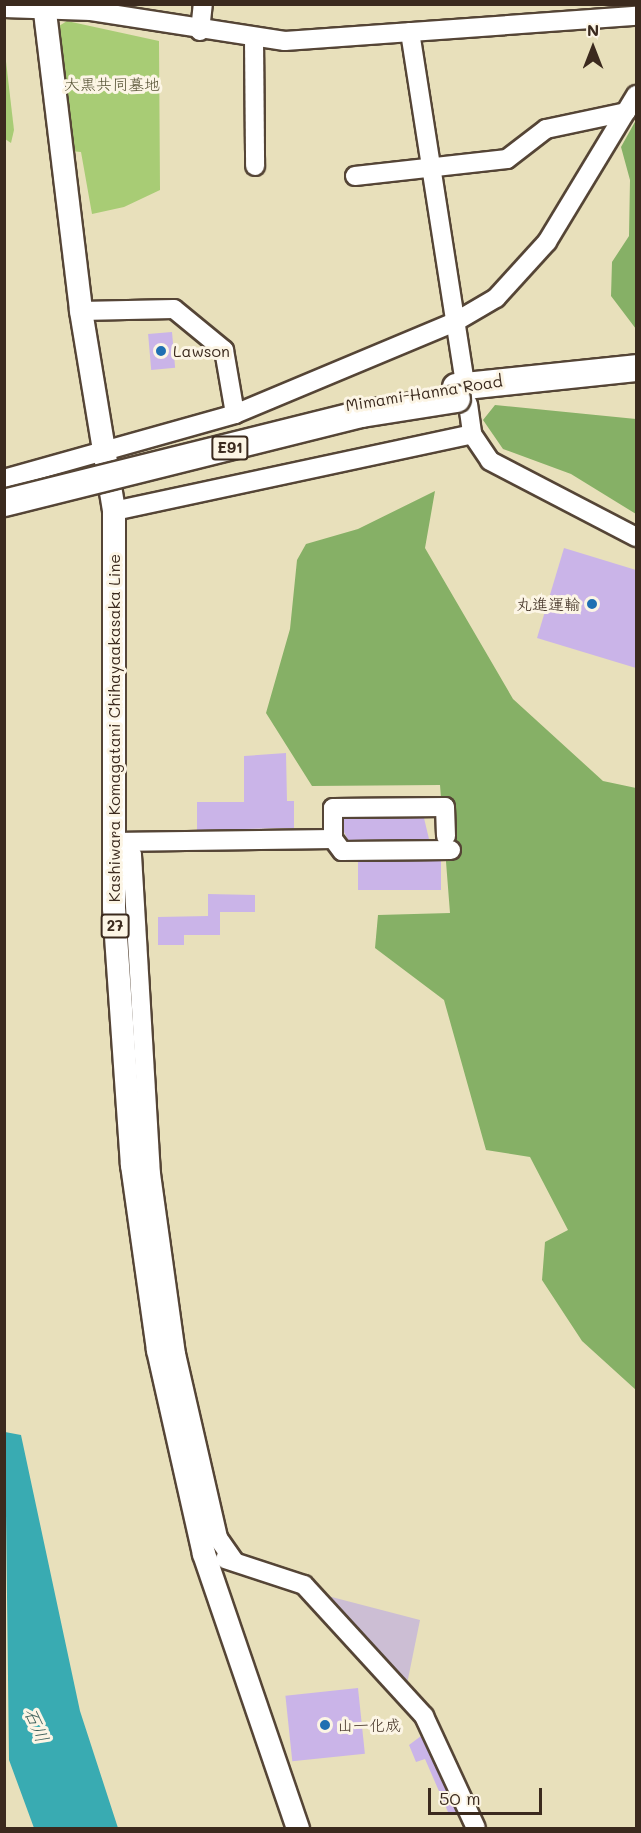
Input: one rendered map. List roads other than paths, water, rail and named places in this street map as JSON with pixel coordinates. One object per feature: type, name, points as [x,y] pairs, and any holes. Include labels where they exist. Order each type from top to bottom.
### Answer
[{"type":"highway","name":"Mimami-Hanna Road","points":[[4,503],[362,414],[461,392],[636,368]]},
{"type":"highway","name":"Mimami-Hanna Road","points":[[4,492],[357,402],[636,380]]},
{"type":"main road","name":"Kashiwara Komagatani Chihayaakasaka Line","points":[[38,6],[81,311],[95,454],[114,511],[113,849],[132,1165],[158,1350],[204,1554],[298,1828]]},
{"type":"street","points":[[200,32],[203,4]]},
{"type":"street","points":[[4,8],[38,6],[254,39],[410,32],[636,16]]},
{"type":"street","points":[[410,32],[455,322],[461,392],[472,434],[490,461],[636,537]]},
{"type":"street","points":[[254,39],[255,166]]},
{"type":"street","points":[[4,479],[235,414],[455,322],[496,298],[524,273],[567,214],[636,95]]},
{"type":"street","points":[[355,176],[432,171],[507,159],[546,129],[626,112]]},
{"type":"street","points":[[81,311],[174,309],[224,350],[235,414]]},
{"type":"street","points":[[114,511],[472,434]]},
{"type":"street","points":[[445,807],[448,843],[342,851],[333,839],[333,808],[445,807]]},
{"type":"street","points":[[113,849],[333,839]]},
{"type":"street","points":[[113,849],[132,855],[151,1174],[176,1354],[218,1538],[235,1562]]},
{"type":"street","points":[[204,1554],[235,1562],[304,1586],[424,1716],[476,1828]]},
{"type":"water","name":"石川","points":[[5,1432],[21,1435],[80,1711],[118,1828],[34,1828],[9,1760]]},
{"type":"place","name":"Lawson","points":[[161,351]]},
{"type":"place","name":"丸進運輸","points":[[592,604]]},
{"type":"place","name":"山一化成","points":[[325,1725]]},
{"type":"park label","name":"大黒共同墓地","points":[[112,84]]}]
